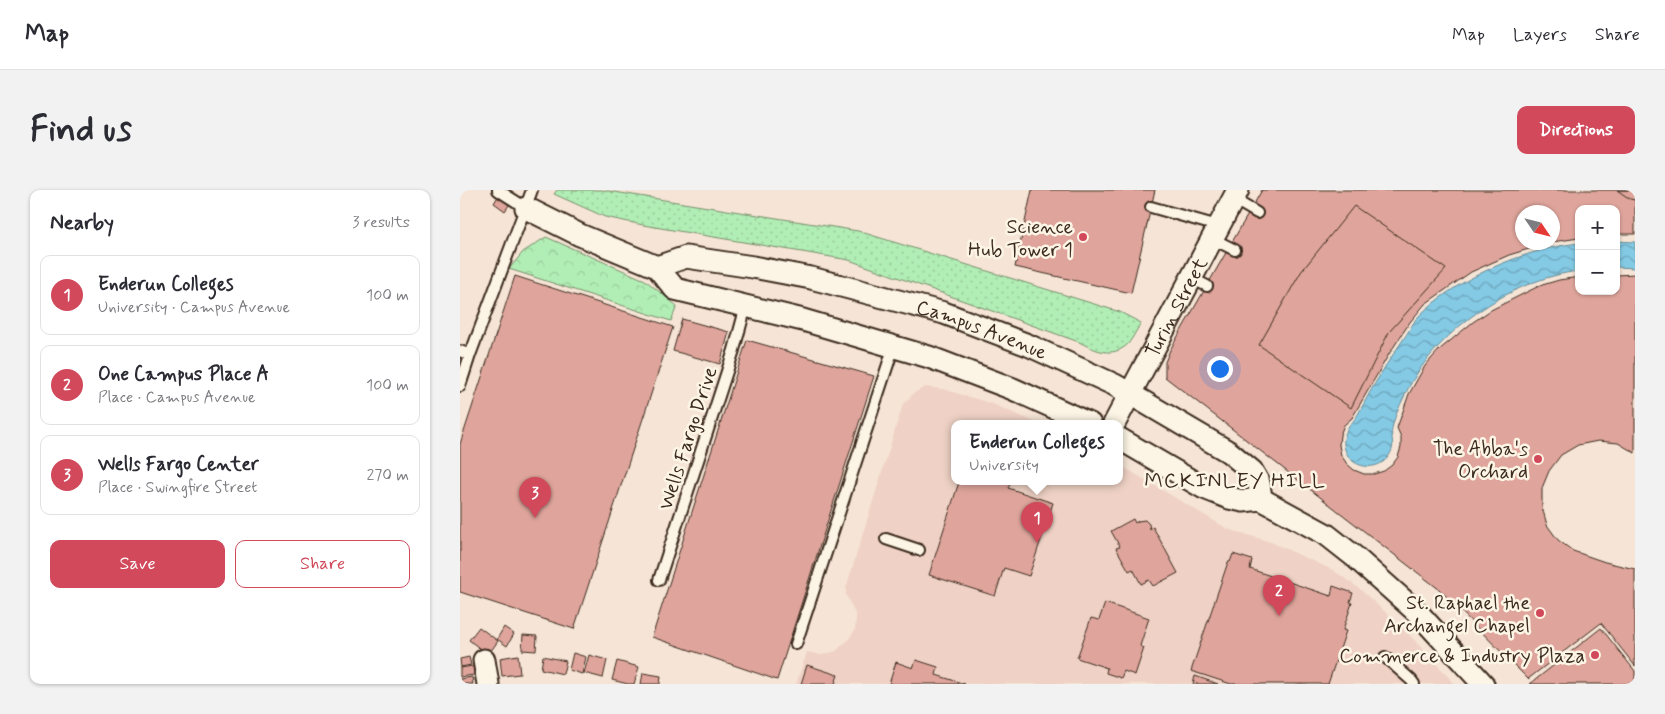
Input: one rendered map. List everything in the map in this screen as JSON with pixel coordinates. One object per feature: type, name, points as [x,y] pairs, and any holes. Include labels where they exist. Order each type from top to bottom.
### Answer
[{"type":"street","name":"Turin Street","points":[[1116,420],[1174,318],[1199,282],[1215,232],[1235,195]]},
{"type":"street","points":[[529,199],[580,235],[657,267],[675,289],[803,320],[929,357],[1013,389],[1081,420]]},
{"type":"street","name":"Campus Avenue","points":[[657,267],[686,258],[753,267],[811,278],[944,313],[1028,345],[1115,385],[1229,452],[1252,471],[1260,483],[1261,499]]},
{"type":"street","points":[[1123,441],[1204,488],[1229,498],[1243,501],[1261,499],[1327,535],[1355,556],[1432,627],[1482,684]]},
{"type":"street","points":[[484,660],[488,684]]},
{"type":"lane","points":[[460,386],[529,199],[498,190]]},
{"type":"lane","points":[[1235,195],[1257,213]]},
{"type":"lane","points":[[1151,207],[1215,232],[1235,250]]},
{"type":"lane","name":"Wells Fargo Drive","points":[[658,580],[734,350],[746,306]]},
{"type":"lane","points":[[796,644],[894,346]]},
{"type":"lane","points":[[460,351],[470,355]]},
{"type":"lane","points":[[886,539],[919,550]]},
{"type":"lane","points":[[1385,657],[1414,684]]},
{"type":"shaded area","points":[[925,387],[943,389],[993,404],[1030,420],[951,420],[951,485],[1123,485],[1123,467],[1228,529],[1271,542],[1333,570],[1360,589],[1406,631],[1455,684],[796,684],[807,652],[822,655],[836,651],[848,640],[855,630],[856,616],[846,595],[846,588],[903,404],[914,393]]},
{"type":"green space","points":[[557,190],[602,190],[858,231],[1120,312],[1141,323],[1132,339],[1122,349],[1104,352],[849,260],[605,217],[554,194]]},
{"type":"green space","points":[[546,237],[645,280],[677,306],[671,321],[509,269],[523,252]]},
{"type":"water","points":[[1620,241],[1635,242],[1635,268],[1620,267]]},
{"type":"water","points":[[1575,244],[1575,272],[1553,276],[1527,285],[1476,313],[1454,331],[1434,351],[1417,374],[1404,397],[1394,421],[1392,429],[1393,447],[1387,458],[1374,466],[1364,466],[1354,462],[1347,455],[1344,446],[1346,433],[1416,319],[1450,291],[1491,268],[1543,250],[1560,250],[1560,246]]},
{"type":"building","points":[[502,190],[515,196],[505,211],[494,203]]},
{"type":"building","name":"Science Hub Tower 1","points":[[1032,190],[1155,190],[1131,293],[1015,267]]},
{"type":"building","points":[[1262,190],[1635,190],[1635,234],[1620,234],[1620,205],[1575,205],[1575,239],[1560,241],[1560,205],[1515,205],[1515,250],[1526,250],[1509,255],[1471,272],[1425,304],[1410,322],[1389,354],[1352,418],[1344,425],[1339,445],[1341,455],[1354,470],[1364,474],[1384,471],[1398,457],[1401,437],[1397,428],[1409,394],[1425,366],[1439,350],[1473,322],[1491,310],[1539,286],[1559,280],[1575,278],[1575,295],[1620,295],[1620,275],[1635,274],[1635,453],[1618,443],[1598,441],[1578,445],[1561,455],[1549,471],[1542,488],[1542,507],[1547,525],[1558,540],[1573,551],[1605,562],[1635,569],[1635,666],[1601,623],[1528,679],[1440,590],[1165,377],[1165,362],[1170,350]]},
{"type":"building","points":[[1617,190],[1635,190],[1635,200],[1630,199]]},
{"type":"building","points":[[1354,206],[1446,269],[1389,332],[1351,408],[1259,345],[1301,272]]},
{"type":"building","points":[[515,276],[673,327],[574,629],[460,592],[460,444]]},
{"type":"building","points":[[682,319],[729,332],[720,364],[673,351]]},
{"type":"building","points":[[747,340],[874,376],[777,680],[652,637]]},
{"type":"building","points":[[958,485],[1010,485],[1008,488],[1053,503],[1029,576],[1004,568],[995,596],[929,575]]},
{"type":"building","points":[[1133,519],[1135,523],[1145,520],[1149,524],[1150,529],[1153,527],[1178,573],[1153,586],[1149,580],[1141,584],[1133,569],[1129,571],[1116,548],[1120,547],[1111,531]]},
{"type":"building","points":[[1233,554],[1252,560],[1250,569],[1331,596],[1333,586],[1353,593],[1350,602],[1352,603],[1343,630],[1346,631],[1328,684],[1231,684],[1191,671],[1228,562],[1230,562]]},
{"type":"building","points":[[1105,603],[1149,618],[1140,646],[1144,648],[1135,675],[1124,671],[1121,678],[1106,673],[1107,668],[1077,658],[1091,618],[1099,620]]},
{"type":"building","points":[[479,627],[498,641],[488,655],[469,640]]},
{"type":"building","points":[[504,627],[514,634],[507,646],[497,639]]},
{"type":"building","name":"Commerce & Industry Plaza","points":[[1601,628],[1635,671],[1635,684],[1530,684]]},
{"type":"building","points":[[523,635],[537,636],[536,651],[522,650]]},
{"type":"building","points":[[573,653],[586,657],[582,674],[569,670]]},
{"type":"building","points":[[518,655],[520,674],[502,676],[500,658]]},
{"type":"building","points":[[589,655],[607,660],[603,678],[584,673]]},
{"type":"building","points":[[543,656],[566,661],[563,674],[541,669]]},
{"type":"building","points":[[469,657],[471,665],[461,667],[460,659]]},
{"type":"building","points":[[916,660],[938,667],[936,675],[965,684],[889,684],[896,662],[913,668]]},
{"type":"building","points":[[617,661],[639,667],[634,684],[612,680]]},
{"type":"building","points":[[807,665],[838,675],[835,684],[801,684]]},
{"type":"building","points":[[473,666],[474,675],[460,677],[460,668]]},
{"type":"building","points":[[643,673],[661,676],[660,684],[641,684]]},
{"type":"building","points":[[1195,676],[1218,684],[1193,684]]},
{"type":"building","points":[[472,677],[473,684],[460,684],[460,679]]},
{"type":"place","name":"Science Hub Tower 1","points":[[1083,237]]},
{"type":"place","name":"The Abba's Orchard","points":[[1538,459]]},
{"type":"place","name":"Wells Fargo Center","points":[[535,518]]},
{"type":"place","name":"Enderun Colleges","points":[[1037,543]]},
{"type":"place","name":"St. Raphael the Archangel Chapel","points":[[1540,613]]},
{"type":"place","name":"One Campus Place A","points":[[1279,616]]},
{"type":"place","name":"Commerce & Industry Plaza","points":[[1595,655]]},
{"type":"district","name":"MCKINLEY HILL","points":[[1235,480]]}]
